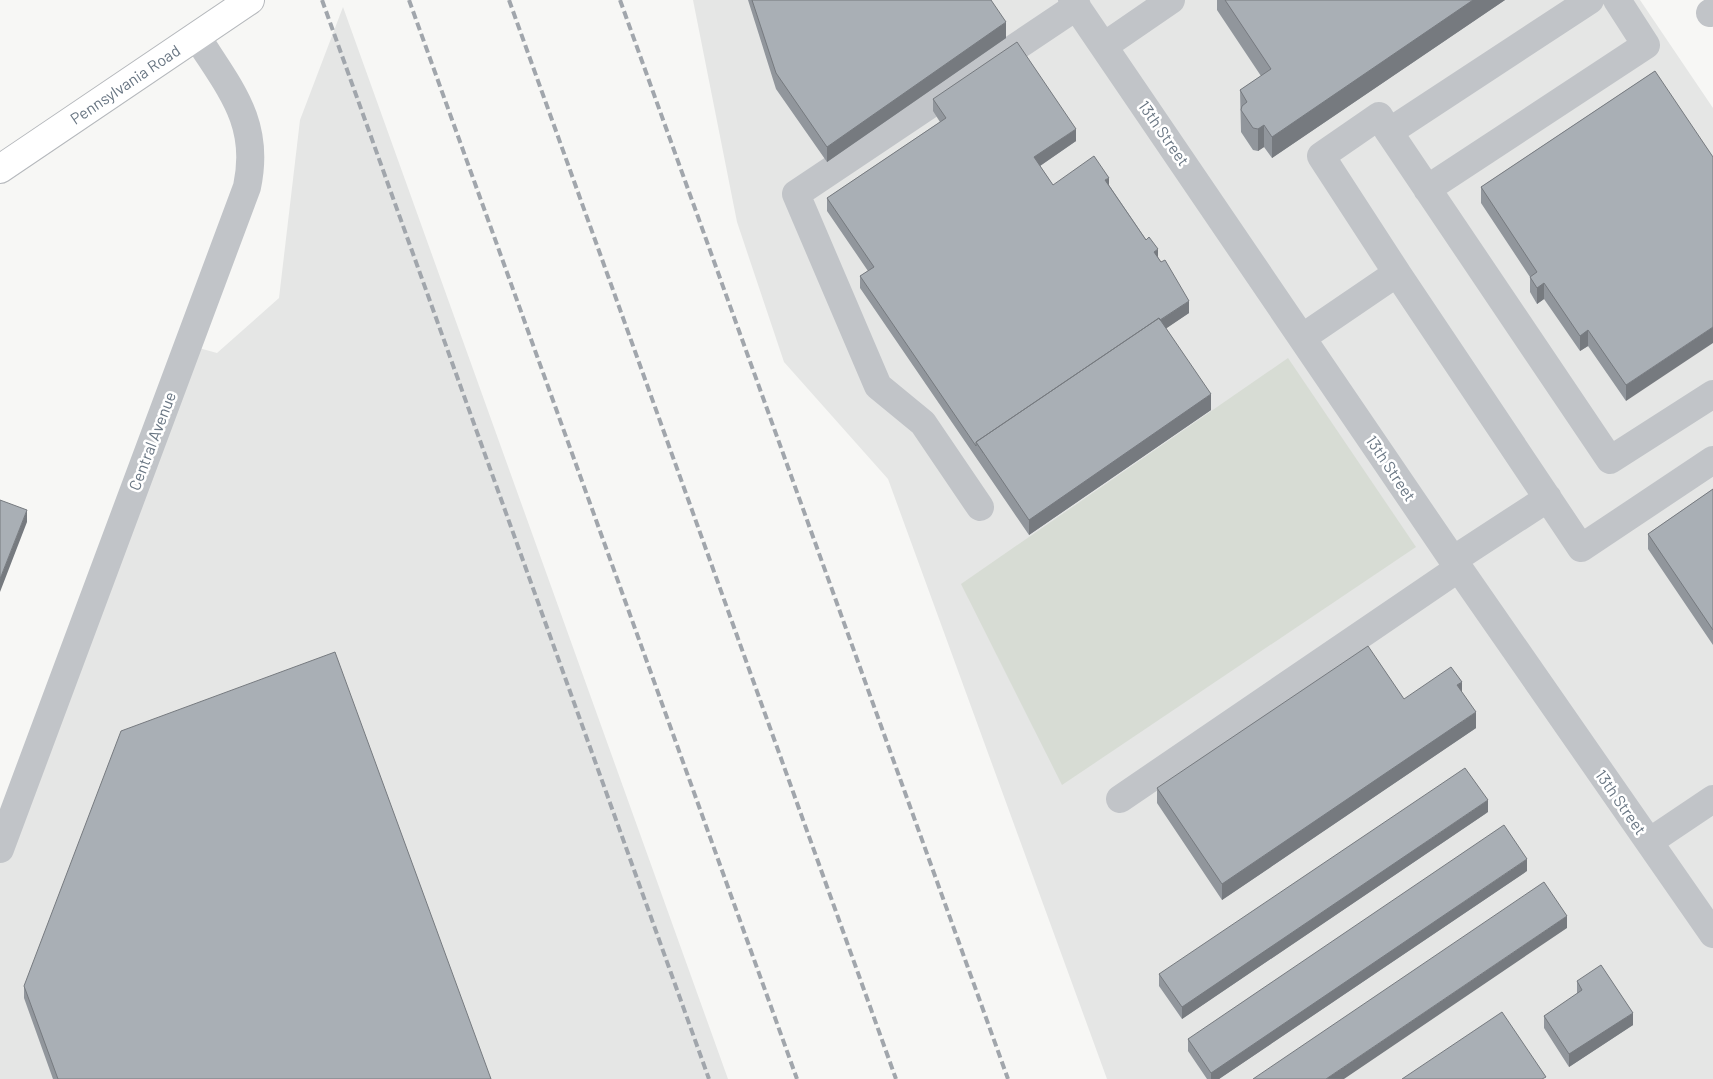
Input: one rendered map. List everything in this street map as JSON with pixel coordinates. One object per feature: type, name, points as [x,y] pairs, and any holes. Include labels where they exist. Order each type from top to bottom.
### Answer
[{"type":"main road","name":"Pennsylvania Road","points":[[0,169],[250,0]]},
{"type":"street","points":[[1104,46],[1171,0]]},
{"type":"street","points":[[1389,132],[1590,0]]},
{"type":"street","points":[[1427,189],[1646,45],[1617,0]]},
{"type":"street","points":[[980,507],[923,423],[878,386],[796,194],[1074,3]]},
{"type":"street","name":"13th Street","points":[[1074,3],[1456,564],[1713,934]]},
{"type":"street","name":"Central Avenue","points":[[0,849],[246,187],[252,152],[246,122],[237,101],[197,36]]},
{"type":"street","points":[[1713,394],[1610,460],[1379,116],[1321,156],[1581,548],[1713,460]]},
{"type":"street","points":[[1302,337],[1398,273]]},
{"type":"street","points":[[1120,799],[1548,498]]},
{"type":"street","points":[[1649,842],[1713,799]]},
{"type":"shaded area","points":[[693,0],[1640,0],[1713,108],[1713,1079],[1107,1079],[888,479],[784,362],[737,222]]},
{"type":"shaded area","points":[[343,7],[728,1079],[0,1079],[0,849],[188,345],[217,353],[279,298],[300,120]]},
{"type":"shaded area","points":[[1288,358],[1416,547],[1062,785],[961,584]]},
{"type":"building","points":[[752,0],[991,0],[1006,22],[827,147],[776,73]]},
{"type":"building","points":[[1225,0],[1473,0],[1272,137],[1264,125],[1258,129],[1253,128],[1241,110],[1242,106],[1247,102],[1240,90],[1271,69]]},
{"type":"building","points":[[1017,42],[1076,129],[1034,157],[1053,185],[1094,156],[1109,178],[1105,180],[1146,240],[1149,237],[1158,249],[1154,252],[1161,262],[1165,260],[1189,301],[1160,320],[1159,318],[976,442],[976,446],[860,276],[874,267],[827,198],[946,118],[933,99]]},
{"type":"building","points":[[1655,71],[1713,157],[1713,327],[1626,385],[1588,330],[1580,336],[1544,283],[1537,288],[1530,277],[1537,272],[1481,187]]},
{"type":"building","points":[[1159,318],[1211,394],[1029,520],[976,442]]},
{"type":"building","points":[[1713,489],[1713,630],[1648,534]]},
{"type":"building","points":[[0,500],[27,510],[0,579]]},
{"type":"building","points":[[1368,646],[1404,699],[1451,667],[1462,682],[1457,685],[1476,712],[1222,884],[1157,788]]},
{"type":"building","points":[[335,652],[491,1079],[58,1079],[24,986],[121,731]]},
{"type":"building","points":[[1465,768],[1488,800],[1182,1007],[1159,974]]},
{"type":"building","points":[[1504,825],[1527,859],[1211,1073],[1188,1039]]},
{"type":"building","points":[[1544,882],[1567,916],[1326,1079],[1253,1079]]},
{"type":"building","points":[[1601,965],[1633,1013],[1569,1054],[1544,1016],[1582,990],[1577,981]]},
{"type":"building","points":[[1502,1012],[1546,1077],[1542,1079],[1402,1079]]},
{"type":"railway","points":[[322,0],[709,1079]]},
{"type":"railway","points":[[409,0],[797,1079]]},
{"type":"railway","points":[[509,0],[896,1079]]},
{"type":"railway","points":[[620,0],[1008,1079]]}]
